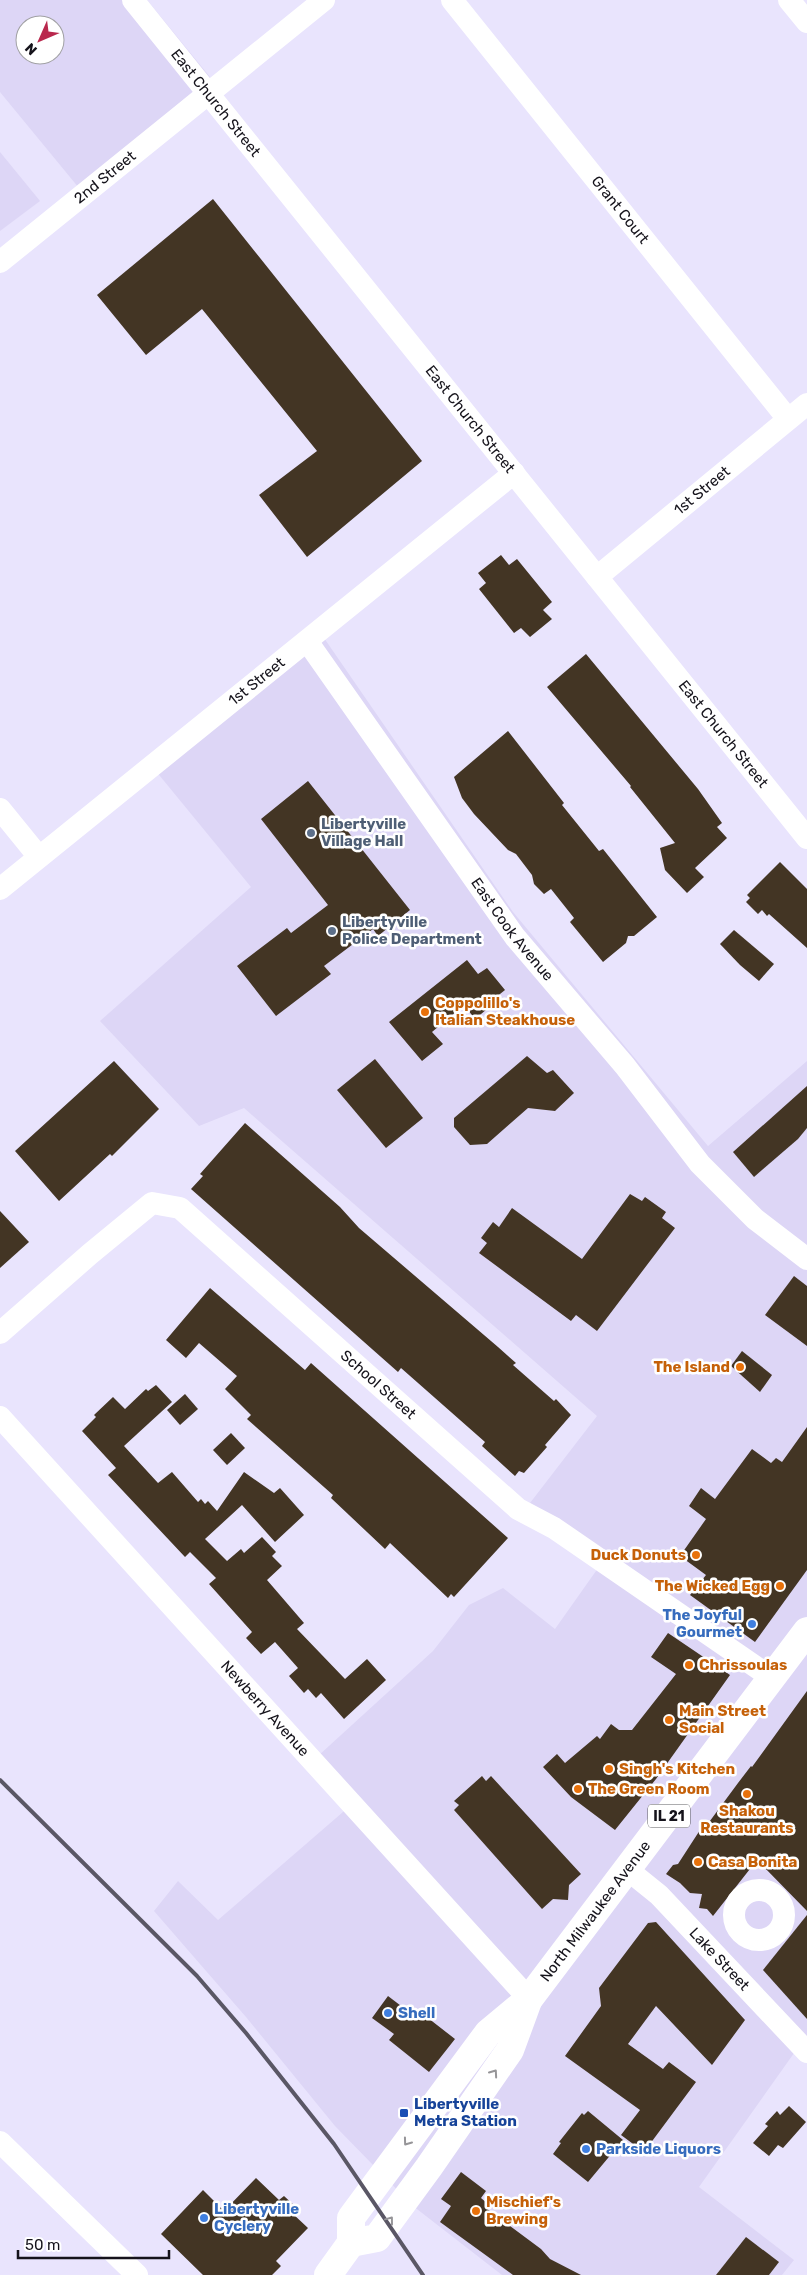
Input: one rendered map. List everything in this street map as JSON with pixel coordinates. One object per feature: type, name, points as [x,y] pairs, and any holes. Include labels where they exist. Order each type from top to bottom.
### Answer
[{"type":"main road","name":"North Milwaukee Avenue","points":[[328,2275],[351,2243],[377,2238],[510,2050],[529,1999],[807,1632]]},
{"type":"street","name":"East Church Street","points":[[133,0],[806,836]]},
{"type":"street","name":"2nd Street","points":[[0,262],[324,0]]},
{"type":"street","name":"Grant Court","points":[[452,0],[788,419]]},
{"type":"street","points":[[789,0],[807,22]]},
{"type":"street","name":"1st Street","points":[[597,577],[807,404]]},
{"type":"street","name":"1st Street","points":[[0,888],[514,474]]},
{"type":"street","name":"East Cook Avenue","points":[[307,641],[515,937],[625,1066],[700,1164],[755,1218],[807,1258]]},
{"type":"street","points":[[0,809],[39,857]]},
{"type":"street","name":"School Street","points":[[0,1332],[152,1203],[180,1208],[518,1509],[554,1528],[772,1678]]},
{"type":"street","name":"Newberry Avenue","points":[[0,1417],[529,1999]]},
{"type":"street","name":"Lake Street","points":[[628,1870],[659,1894],[807,2052]]},
{"type":"street","points":[[722,1962],[745,1936]]},
{"type":"street","points":[[0,2142],[137,2275]]},
{"type":"shaded area","points":[[0,0],[147,0],[210,77],[79,188],[0,92]]},
{"type":"shaded area","points":[[0,152],[40,201],[0,231]]},
{"type":"shaded area","points":[[313,622],[513,912],[708,1146],[807,1061],[807,2042],[804,2039],[699,2187],[794,2260],[782,2275],[502,2275],[413,2206],[335,2126],[246,2017],[154,1911],[178,1881],[218,1920],[358,1799],[318,1756],[433,1651],[469,1605],[503,1588],[555,1629],[608,1554],[530,1503],[597,1416],[244,1108],[199,1126],[100,1021],[251,887],[146,759]]},
{"type":"building","points":[[213,199],[422,461],[307,557],[259,495],[317,451],[202,309],[146,355],[97,295]]},
{"type":"building","points":[[501,555],[509,565],[517,559],[552,602],[543,610],[552,619],[530,637],[521,628],[514,633],[479,589],[486,583],[478,573]]},
{"type":"building","points":[[586,654],[698,789],[722,823],[717,827],[727,838],[695,868],[704,877],[687,893],[665,870],[660,848],[675,843],[631,786],[547,687]]},
{"type":"building","points":[[508,731],[564,803],[562,805],[599,851],[603,849],[657,917],[634,936],[628,936],[626,943],[603,962],[570,922],[574,918],[551,889],[544,894],[534,884],[532,875],[516,854],[508,850],[474,814],[462,798],[454,777]]},
{"type":"building","name":"Libertyville Police Department","points":[[308,781],[410,910],[378,936],[373,929],[324,966],[331,974],[276,1016],[237,966],[287,928],[291,933],[328,905],[261,819]]},
{"type":"building","points":[[780,862],[807,889],[807,948],[769,914],[767,916],[762,910],[758,914],[746,902],[750,898],[747,895]]},
{"type":"building","points":[[734,930],[774,964],[759,981],[720,944]]},
{"type":"building","name":"Coppolillo's Italian Steakhouse","points":[[467,960],[478,974],[487,968],[505,990],[495,998],[498,1000],[475,1019],[464,1005],[432,1032],[443,1044],[422,1061],[389,1022]]},
{"type":"building","points":[[527,1056],[547,1073],[553,1070],[574,1093],[555,1111],[528,1108],[487,1144],[470,1145],[454,1127],[454,1118]]},
{"type":"building","points":[[375,1059],[423,1118],[386,1148],[337,1090]]},
{"type":"building","points":[[114,1061],[159,1109],[112,1156],[110,1154],[59,1201],[15,1151]]},
{"type":"building","points":[[807,1086],[807,1128],[798,1139],[754,1177],[733,1152]]},
{"type":"building","points":[[245,1123],[340,1207],[359,1228],[498,1347],[516,1363],[513,1365],[554,1401],[556,1399],[571,1415],[545,1445],[547,1447],[524,1473],[519,1471],[515,1476],[482,1446],[485,1442],[401,1368],[398,1372],[191,1189],[203,1176],[200,1174]]},
{"type":"building","points":[[630,1194],[642,1201],[645,1197],[666,1212],[662,1218],[675,1228],[597,1331],[576,1315],[571,1321],[479,1253],[487,1243],[481,1238],[493,1222],[499,1227],[512,1208],[582,1259]]},
{"type":"building","points":[[0,1211],[29,1242],[0,1268]]},
{"type":"building","points":[[794,1276],[807,1286],[807,1346],[765,1315]]},
{"type":"building","points":[[210,1288],[305,1370],[311,1363],[508,1538],[454,1597],[451,1594],[448,1598],[390,1543],[385,1549],[331,1498],[333,1495],[247,1419],[251,1415],[225,1389],[237,1376],[199,1343],[186,1358],[166,1340]]},
{"type":"building","points":[[742,1351],[772,1375],[760,1392],[731,1366]]},
{"type":"building","points":[[156,1385],[172,1402],[124,1446],[158,1483],[172,1472],[198,1502],[201,1499],[205,1504],[208,1501],[217,1511],[244,1472],[274,1493],[280,1488],[304,1515],[275,1542],[242,1505],[205,1539],[227,1561],[241,1549],[244,1553],[262,1537],[276,1552],[272,1556],[282,1566],[267,1580],[304,1623],[297,1629],[345,1679],[367,1659],[386,1680],[344,1719],[321,1693],[316,1698],[308,1689],[304,1693],[289,1676],[298,1668],[275,1642],[261,1654],[246,1638],[252,1632],[209,1584],[216,1578],[190,1552],[185,1557],[108,1475],[116,1468],[82,1431],[96,1417],[94,1415],[113,1397],[125,1409],[146,1389],[148,1391]]},
{"type":"building","points":[[185,1394],[198,1409],[180,1425],[167,1410]]},
{"type":"building","points":[[807,1427],[807,1570],[755,1642],[690,1595],[706,1575],[680,1556],[706,1519],[689,1506],[701,1488],[715,1499],[752,1449],[771,1463],[776,1458],[782,1462]]},
{"type":"building","points":[[231,1433],[245,1448],[227,1465],[213,1450]]},
{"type":"building","points":[[668,1633],[730,1675],[656,1779],[615,1830],[571,1797],[543,1767],[557,1754],[565,1763],[597,1736],[600,1739],[611,1724],[619,1730],[632,1730],[676,1674],[651,1657]]},
{"type":"building","points":[[807,1691],[807,1911],[757,1860],[713,1916],[707,1909],[699,1908],[702,1894],[690,1893],[680,1883],[666,1874],[673,1865],[678,1864],[700,1830],[704,1829],[752,1767]]},
{"type":"building","points":[[482,1776],[486,1781],[491,1776],[581,1874],[569,1885],[568,1900],[553,1899],[542,1909],[454,1810],[459,1805],[454,1801]]},
{"type":"building","points":[[807,1915],[807,2019],[763,1970]]},
{"type":"building","points":[[656,1922],[745,2020],[712,2065],[656,2006],[628,2044],[663,2069],[669,2062],[696,2082],[644,2152],[621,2135],[640,2110],[565,2056],[601,2006],[599,1988],[648,1923]]},
{"type":"building","name":"Shell","points":[[388,1996],[409,2012],[419,2011],[455,2039],[429,2072],[389,2040],[394,2034],[372,2018]]},
{"type":"building","points":[[789,2106],[806,2122],[783,2148],[778,2145],[769,2156],[753,2143],[768,2126],[765,2124],[777,2111],[780,2115]]},
{"type":"building","name":"Parkside Liquors","points":[[588,2111],[623,2140],[588,2182],[553,2154],[561,2143],[559,2142],[582,2113],[584,2115]]},
{"type":"building","points":[[461,2172],[486,2191],[481,2198],[488,2204],[486,2208],[541,2249],[550,2259],[581,2275],[513,2275],[440,2222],[451,2206],[441,2199]]},
{"type":"building","name":"Libertyville Cyclery","points":[[256,2178],[279,2200],[284,2196],[297,2208],[292,2213],[308,2228],[276,2261],[281,2266],[272,2275],[203,2275],[161,2234],[203,2190],[224,2211]]},
{"type":"building","points":[[746,2237],[779,2262],[769,2275],[716,2275]]},
{"type":"railway","points":[[0,1780],[197,1976],[246,2033],[334,2144],[423,2275]]},
{"type":"place","name":"Libertyville Village Hall","points":[[311,833]]},
{"type":"place","name":"Libertyville Police Department","points":[[332,931]]},
{"type":"place","name":"Coppolillo's Italian Steakhouse","points":[[425,1012]]},
{"type":"place","name":"The Island","points":[[740,1367]]},
{"type":"place","name":"Duck Donuts","points":[[696,1555]]},
{"type":"place","name":"The Wicked Egg","points":[[780,1586]]},
{"type":"place","name":"The Joyful Gourmet","points":[[752,1624]]},
{"type":"place","name":"Chrissoulas","points":[[689,1665]]},
{"type":"place","name":"Main Street Social","points":[[669,1720]]},
{"type":"place","name":"Singh's Kitchen","points":[[609,1769]]},
{"type":"place","name":"The Green Room","points":[[578,1789]]},
{"type":"place","name":"Shakou Restaurants","points":[[747,1794]]},
{"type":"place","name":"Casa Bonita","points":[[698,1862]]},
{"type":"place","name":"Shell","points":[[388,2013]]},
{"type":"place","name":"Libertyville Metra Station","points":[[404,2113]]},
{"type":"place","name":"Parkside Liquors","points":[[586,2149]]},
{"type":"place","name":"Mischief's Brewing","points":[[476,2211]]},
{"type":"place","name":"Libertyville Cyclery","points":[[204,2218]]}]
